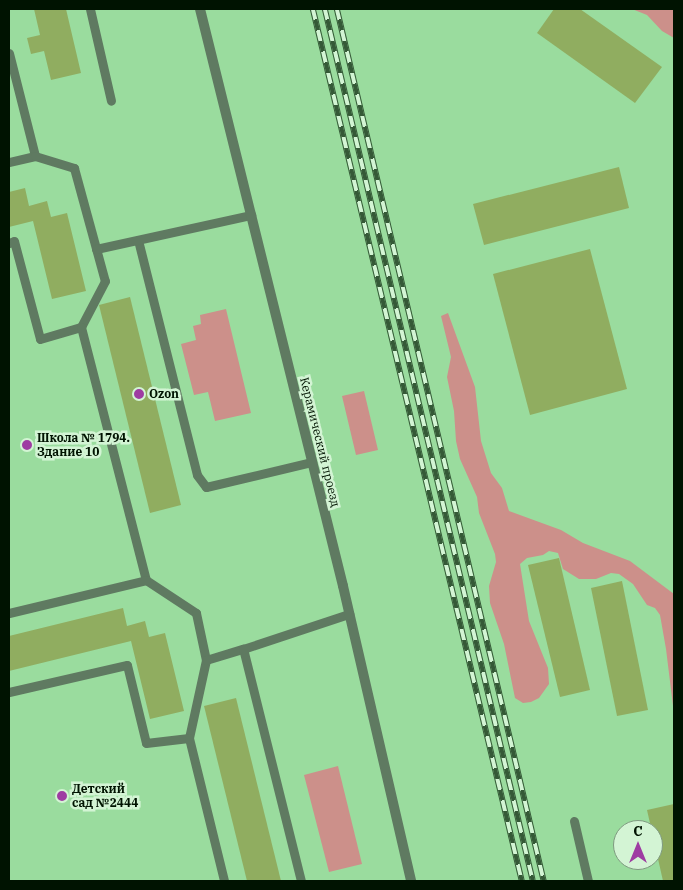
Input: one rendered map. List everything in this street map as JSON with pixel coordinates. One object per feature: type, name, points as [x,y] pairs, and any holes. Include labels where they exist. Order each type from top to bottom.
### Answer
[{"type":"street","name":"Керамический проезд","points":[[200,9],[349,614],[411,881]]},
{"type":"lane","points":[[90,9],[111,101]]},
{"type":"lane","points":[[9,53],[35,156]]},
{"type":"lane","points":[[9,162],[35,156],[74,168],[104,282],[81,327],[146,580],[196,613],[206,660],[189,738],[224,881]]},
{"type":"lane","points":[[96,250],[251,215]]},
{"type":"lane","points":[[138,240],[197,475],[206,487],[312,462]]},
{"type":"lane","points":[[9,243],[14,242],[40,339],[81,327]]},
{"type":"lane","points":[[9,613],[146,580]]},
{"type":"lane","points":[[206,660],[349,614]]},
{"type":"lane","points":[[243,649],[301,881]]},
{"type":"lane","points":[[9,692],[127,665],[146,743],[189,738]]},
{"type":"lane","points":[[574,822],[588,881]]},
{"type":"shaded area","points":[[632,9],[674,9],[674,38],[662,31],[647,15]]},
{"type":"shaded area","points":[[226,309],[251,413],[215,421],[208,392],[194,395],[181,344],[196,340],[193,326],[201,324],[200,315]]},
{"type":"shaded area","points":[[448,313],[475,387],[481,441],[491,473],[502,488],[509,511],[561,530],[583,543],[630,561],[674,594],[674,714],[660,615],[655,608],[647,605],[633,584],[619,574],[611,573],[596,579],[579,579],[563,569],[558,553],[549,551],[543,555],[527,558],[520,564],[529,621],[548,668],[549,684],[539,698],[531,702],[523,703],[515,698],[504,644],[490,603],[489,586],[496,562],[495,554],[479,513],[477,497],[460,459],[456,441],[454,411],[447,377],[451,357],[441,316]]},
{"type":"shaded area","points":[[364,391],[378,450],[356,455],[342,396]]},
{"type":"shaded area","points":[[338,766],[362,864],[329,872],[304,775]]},
{"type":"building","points":[[34,9],[66,9],[81,73],[51,80],[44,51],[31,54],[27,38],[40,35]]},
{"type":"building","points":[[554,9],[580,9],[662,67],[635,103],[537,33]]},
{"type":"building","points":[[619,167],[629,208],[484,245],[473,204]]},
{"type":"building","points":[[25,188],[29,206],[47,201],[51,217],[67,213],[86,291],[52,299],[33,221],[9,227],[9,192]]},
{"type":"building","points":[[590,249],[627,389],[530,415],[493,274]]},
{"type":"building","points":[[130,297],[181,505],[150,513],[99,305]]},
{"type":"building","points":[[559,558],[590,690],[560,697],[528,565]]},
{"type":"building","points":[[622,581],[648,710],[617,716],[591,588]]},
{"type":"building","points":[[123,608],[127,626],[145,621],[149,637],[165,633],[184,711],[150,719],[131,641],[9,671],[9,636]]},
{"type":"building","points":[[236,698],[281,881],[247,881],[204,706]]},
{"type":"building","points":[[674,804],[674,881],[663,881],[661,870],[663,870],[663,820],[649,820],[647,810]]},
{"type":"railway","points":[[313,9],[522,881]]},
{"type":"railway","points":[[325,9],[533,881]]},
{"type":"railway","points":[[337,9],[544,881]]},
{"type":"place","name":"Ozon","points":[[139,394]]},
{"type":"place","name":"Школа № 1794. Здание 10","points":[[27,445]]},
{"type":"place","name":"Детский сад №2444","points":[[62,796]]}]
